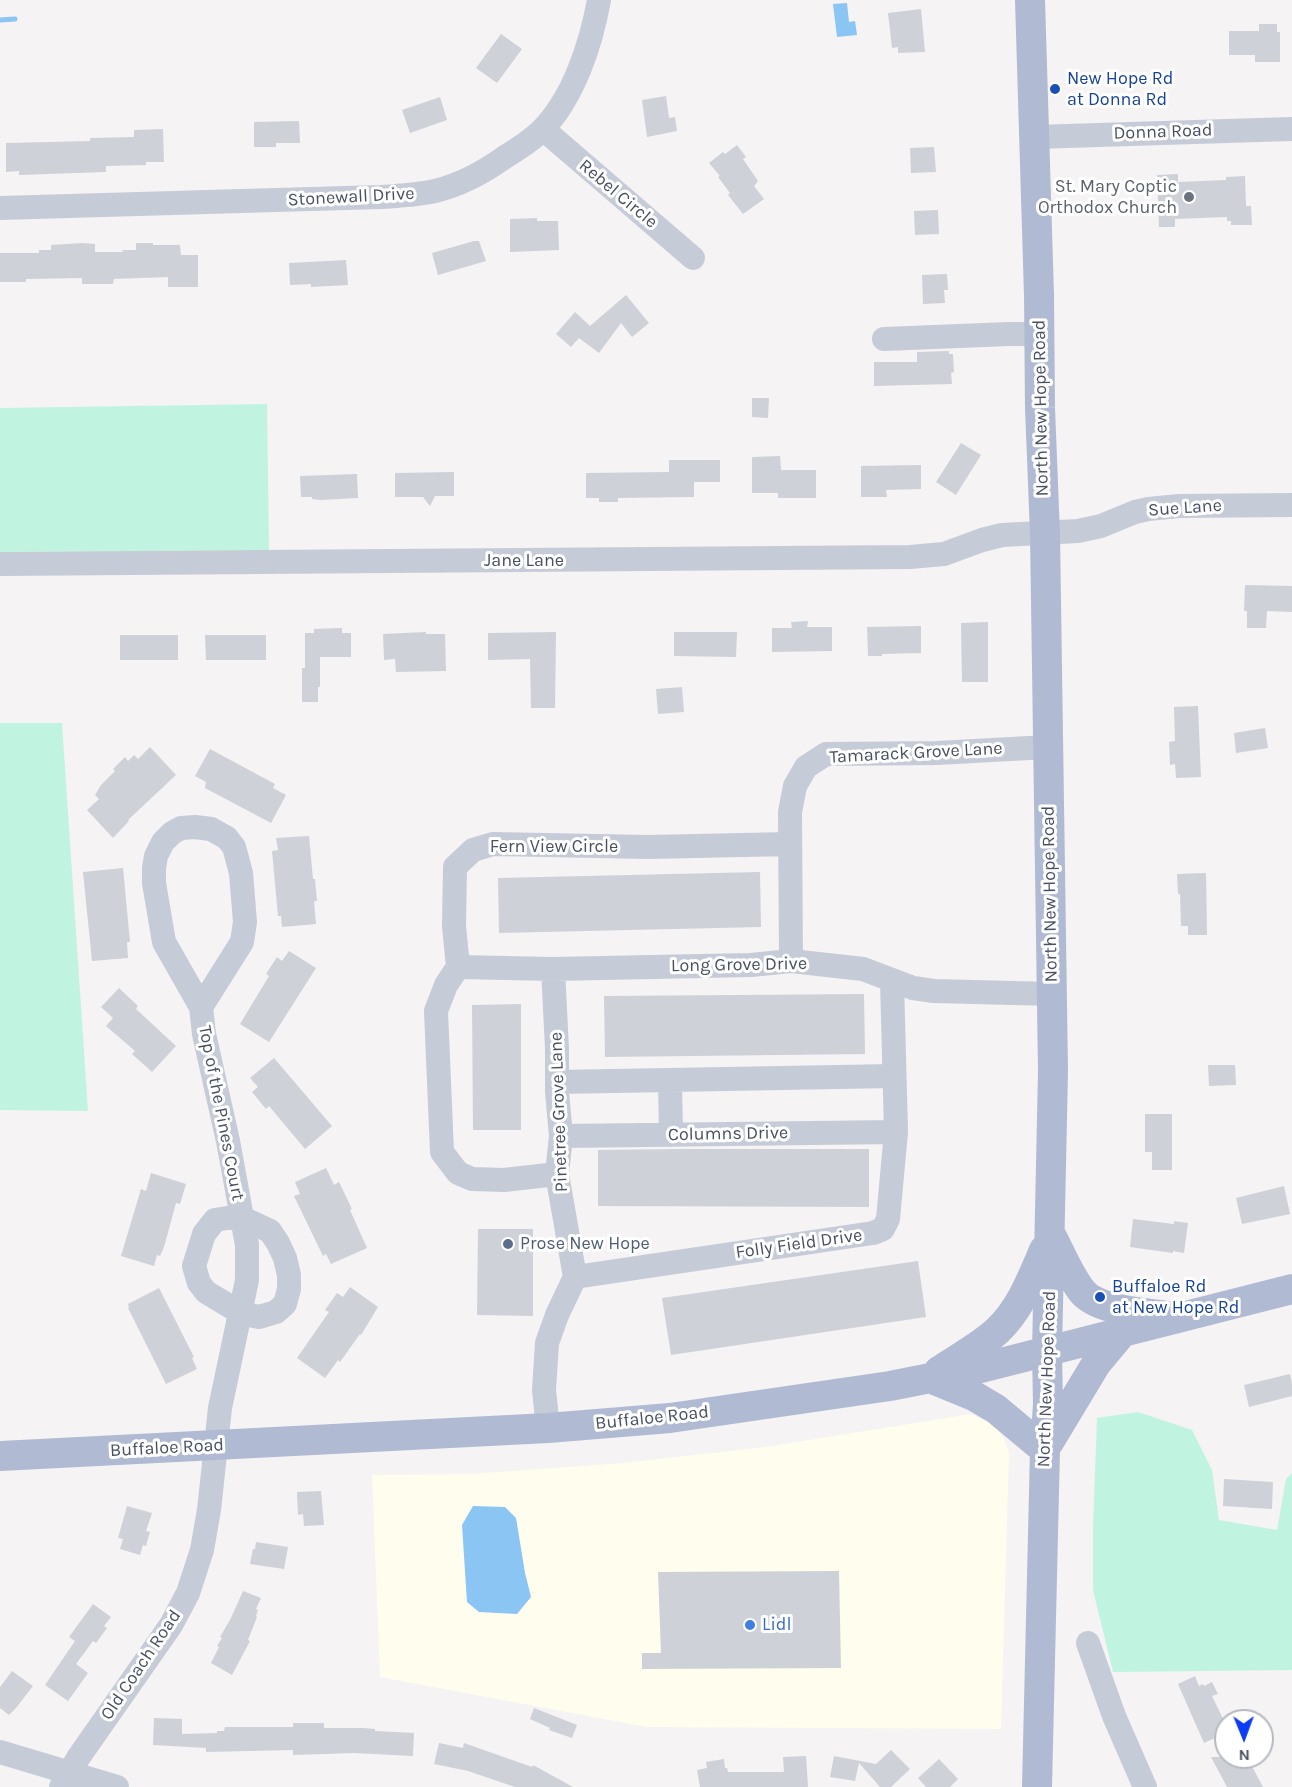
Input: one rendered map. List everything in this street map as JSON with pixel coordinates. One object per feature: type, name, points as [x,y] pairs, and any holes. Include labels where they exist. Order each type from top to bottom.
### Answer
[{"type":"main road","name":"North New Hope Road","points":[[1030,0],[1045,534],[1053,1080],[1047,1352],[1048,1404],[1037,1787]]},
{"type":"main road","points":[[1050,1234],[1082,1291],[1090,1299],[1106,1306],[1180,1318]]},
{"type":"main road","points":[[930,1378],[996,1332],[1007,1321],[1028,1287],[1050,1234]]},
{"type":"main road","name":"Buffaloe Road","points":[[0,1456],[216,1437],[548,1428],[670,1418],[890,1386],[981,1368],[1292,1289]]},
{"type":"main road","points":[[930,1378],[974,1396],[996,1409],[1045,1450],[1096,1364],[1121,1334]]},
{"type":"street","name":"Stonewall Drive","points":[[0,208],[322,200],[412,195],[435,191],[494,166],[543,129],[564,100],[582,64],[591,38],[599,0]]},
{"type":"street","name":"Rebel Circle","points":[[543,129],[693,258]]},
{"type":"street","name":"Donna Road","points":[[1034,137],[1292,129]]},
{"type":"street","points":[[884,339],[1039,334]]},
{"type":"street","name":"Sue Lane","points":[[1045,534],[1101,526],[1135,512],[1158,508],[1292,506]]},
{"type":"street","name":"Jane Lane","points":[[0,564],[910,557],[944,554],[1002,535],[1045,534]]},
{"type":"street","name":"Tamarack Grove Lane","points":[[791,961],[790,812],[795,786],[806,766],[826,754],[937,753],[1048,747]]},
{"type":"street","name":"Top of the Pines Court","points":[[201,1007],[242,942],[245,922],[241,873],[234,847],[227,838],[211,829],[181,828],[163,842],[156,856],[154,883],[164,942],[201,1007],[204,1034],[228,1141],[247,1245],[247,1280],[216,1437]]},
{"type":"street","name":"Fern View Circle","points":[[458,967],[454,926],[455,867],[473,850],[493,844],[648,847],[790,844]]},
{"type":"street","name":"Long Grove Drive","points":[[458,967],[553,969],[791,961],[863,969],[913,988],[934,991],[1052,994]]},
{"type":"street","points":[[458,967],[446,985],[436,1011],[442,1152],[458,1173],[472,1179],[504,1180],[557,1174]]},
{"type":"street","name":"Pinetree Grove Lane","points":[[553,969],[561,1136],[557,1174],[574,1277]]},
{"type":"street","name":"Folly Field Drive","points":[[574,1277],[873,1233],[883,1228],[888,1219],[896,1132],[892,981]]},
{"type":"street","points":[[557,1082],[894,1076]]},
{"type":"street","points":[[670,1080],[671,1135]]},
{"type":"street","name":"Columns Drive","points":[[561,1136],[896,1132]]},
{"type":"street","name":"Top of the Pines Court","points":[[242,1218],[270,1232],[285,1258],[289,1275],[289,1289],[285,1304],[276,1312],[260,1317],[241,1313],[206,1292],[199,1283],[194,1266],[204,1234],[215,1220],[242,1218]]},
{"type":"street","points":[[548,1428],[544,1390],[547,1343],[574,1277]]},
{"type":"street","name":"Old Coach Road","points":[[65,1780],[171,1625],[188,1593],[202,1550],[209,1510],[216,1437]]},
{"type":"street","points":[[1088,1643],[1114,1716],[1145,1787]]},
{"type":"street","points":[[0,1752],[65,1780],[117,1787]]},
{"type":"shaded area","points":[[971,1414],[994,1425],[1004,1439],[1009,1452],[1001,1729],[646,1727],[380,1677],[372,1475],[470,1474],[623,1463],[765,1447]]},
{"type":"green space","points":[[267,404],[269,550],[0,552],[0,408]]},
{"type":"green space","points":[[0,723],[62,723],[88,1111],[0,1110]]},
{"type":"green space","points":[[1138,1412],[1192,1430],[1212,1470],[1219,1520],[1277,1530],[1286,1479],[1292,1473],[1292,1670],[1113,1672],[1093,1590],[1097,1418]]},
{"type":"water","points":[[847,3],[849,22],[855,21],[857,35],[837,37],[833,4]]},
{"type":"water","points":[[473,1506],[505,1507],[516,1518],[531,1597],[517,1614],[479,1612],[467,1602],[462,1525]]},
{"type":"building","points":[[921,9],[925,52],[898,53],[898,47],[892,48],[888,13]]},
{"type":"building","points":[[1259,24],[1277,24],[1277,32],[1280,32],[1280,62],[1255,62],[1255,55],[1229,55],[1229,31],[1259,31]]},
{"type":"building","points":[[501,34],[522,49],[497,83],[476,68]]},
{"type":"building","points":[[666,96],[669,118],[675,117],[677,131],[647,137],[642,100]]},
{"type":"building","points":[[440,97],[447,120],[410,133],[402,110]]},
{"type":"building","points":[[299,121],[300,143],[276,143],[276,147],[254,147],[254,122]]},
{"type":"building","points":[[163,129],[164,162],[106,166],[106,172],[19,175],[19,171],[6,172],[6,143],[90,141],[90,138],[134,137],[134,130]]},
{"type":"building","points":[[737,145],[746,157],[743,159],[758,181],[754,186],[764,199],[743,214],[728,195],[730,193],[718,177],[720,176],[709,163]]},
{"type":"building","points":[[934,147],[936,172],[911,173],[910,148]]},
{"type":"building","points":[[1178,174],[1178,182],[1226,180],[1226,177],[1245,176],[1246,206],[1251,206],[1252,225],[1231,225],[1227,217],[1175,219],[1175,227],[1159,227],[1157,175]]},
{"type":"building","points":[[938,210],[939,234],[915,235],[914,211]]},
{"type":"building","points":[[537,218],[537,221],[558,221],[559,250],[510,252],[510,219]]},
{"type":"building","points":[[479,241],[486,261],[438,275],[432,253]]},
{"type":"building","points":[[136,243],[180,245],[181,255],[198,255],[198,287],[168,287],[168,277],[114,279],[113,284],[82,284],[82,278],[0,282],[0,253],[39,253],[39,250],[51,250],[51,245],[95,244],[95,252],[136,250]]},
{"type":"building","points":[[346,260],[348,285],[311,287],[311,284],[290,285],[289,263]]},
{"type":"building","points":[[947,274],[948,290],[944,290],[945,303],[923,304],[922,275]]},
{"type":"building","points":[[626,295],[649,323],[632,337],[621,323],[599,353],[579,338],[571,347],[556,334],[575,312],[590,326]]},
{"type":"building","points":[[949,351],[949,354],[953,354],[952,384],[874,386],[874,362],[917,362],[917,352]]},
{"type":"building","points":[[752,398],[769,398],[768,418],[752,417]]},
{"type":"building","points":[[961,443],[981,455],[956,495],[936,482]]},
{"type":"building","points":[[780,456],[781,470],[816,470],[816,498],[778,498],[778,493],[752,493],[752,457]]},
{"type":"building","points":[[669,460],[720,460],[720,482],[694,482],[694,497],[618,498],[618,502],[599,502],[599,498],[586,498],[586,473],[669,472]]},
{"type":"building","points":[[921,465],[921,489],[886,490],[887,497],[861,497],[861,466]]},
{"type":"building","points":[[454,472],[454,496],[435,496],[430,506],[423,497],[395,497],[395,473]]},
{"type":"building","points":[[357,474],[358,498],[321,500],[301,497],[300,476]]},
{"type":"building","points":[[1245,585],[1292,586],[1292,612],[1267,611],[1266,628],[1247,628],[1247,611],[1244,611]]},
{"type":"building","points":[[808,621],[807,627],[832,627],[832,651],[772,652],[772,628],[792,628],[791,622]]},
{"type":"building","points":[[988,622],[988,682],[962,682],[961,623]]},
{"type":"building","points":[[921,626],[921,653],[868,656],[867,627]]},
{"type":"building","points":[[342,628],[342,633],[351,633],[351,657],[320,657],[318,702],[302,702],[305,633],[314,633],[314,629]]},
{"type":"building","points":[[426,632],[426,634],[445,634],[446,671],[396,672],[395,659],[384,660],[383,634]]},
{"type":"building","points":[[556,632],[555,708],[531,708],[530,659],[488,660],[488,633]]},
{"type":"building","points":[[674,632],[737,632],[736,657],[674,656]]},
{"type":"building","points":[[120,635],[178,635],[178,660],[120,660]]},
{"type":"building","points":[[205,635],[266,635],[266,660],[206,660]]},
{"type":"building","points":[[682,687],[684,712],[658,714],[656,689]]},
{"type":"building","points":[[1198,706],[1201,777],[1176,778],[1175,764],[1170,765],[1169,742],[1175,741],[1174,707]]},
{"type":"building","points":[[1265,728],[1268,748],[1236,753],[1234,733]]},
{"type":"building","points":[[150,747],[176,775],[128,820],[113,838],[87,810],[99,799],[95,795],[101,785],[125,757],[128,761],[134,755],[138,759]]},
{"type":"building","points":[[210,749],[275,784],[273,788],[286,795],[271,823],[205,788],[206,782],[195,776]]},
{"type":"building","points":[[309,836],[317,901],[314,901],[316,924],[282,927],[281,916],[278,916],[272,851],[278,850],[276,838]]},
{"type":"building","points":[[123,868],[130,942],[127,942],[128,958],[92,961],[83,872]]},
{"type":"building","points":[[760,872],[761,927],[499,933],[498,878]]},
{"type":"building","points":[[1206,873],[1207,935],[1188,935],[1188,926],[1181,926],[1177,874]]},
{"type":"building","points":[[289,951],[316,968],[269,1042],[240,1024],[269,976],[266,974],[277,957],[282,961]]},
{"type":"building","points":[[119,988],[138,1006],[136,1009],[176,1046],[152,1072],[132,1054],[135,1051],[106,1026],[113,1018],[101,1007]]},
{"type":"building","points":[[864,994],[865,1054],[605,1057],[604,996]]},
{"type":"building","points":[[521,1004],[521,1130],[473,1130],[472,1005]]},
{"type":"building","points":[[274,1058],[332,1126],[305,1149],[269,1106],[266,1109],[252,1092],[258,1087],[250,1078]]},
{"type":"building","points":[[1208,1065],[1235,1065],[1236,1085],[1209,1086]]},
{"type":"building","points":[[1145,1114],[1172,1114],[1172,1170],[1152,1170],[1152,1152],[1145,1152]]},
{"type":"building","points":[[869,1149],[869,1207],[598,1206],[598,1150]]},
{"type":"building","points":[[326,1168],[334,1185],[339,1182],[367,1248],[331,1264],[326,1254],[323,1256],[294,1196],[300,1194],[295,1182]]},
{"type":"building","points":[[151,1173],[186,1184],[180,1204],[176,1203],[164,1247],[160,1256],[157,1255],[154,1266],[121,1256],[141,1189],[146,1191]]},
{"type":"building","points":[[1284,1186],[1290,1214],[1242,1224],[1236,1198]]},
{"type":"building","points":[[1133,1219],[1174,1224],[1174,1221],[1188,1223],[1184,1253],[1130,1247]]},
{"type":"building","points":[[478,1229],[533,1229],[533,1316],[477,1315]]},
{"type":"building","points":[[918,1261],[926,1317],[671,1355],[662,1298]]},
{"type":"building","points":[[350,1287],[378,1307],[361,1335],[325,1378],[297,1358],[329,1312],[325,1310],[337,1293],[343,1297]]},
{"type":"building","points":[[159,1288],[194,1357],[192,1358],[197,1369],[166,1384],[128,1308],[128,1304]]},
{"type":"building","points":[[1290,1374],[1292,1396],[1249,1407],[1244,1385]]},
{"type":"building","points":[[1224,1479],[1273,1482],[1272,1509],[1223,1506]]},
{"type":"building","points":[[321,1491],[324,1525],[304,1526],[303,1514],[298,1515],[297,1492]]},
{"type":"building","points":[[127,1506],[152,1513],[146,1531],[150,1532],[146,1546],[143,1545],[140,1555],[120,1549],[123,1539],[118,1538]]},
{"type":"building","points":[[256,1542],[288,1547],[284,1569],[250,1564]]},
{"type":"building","points":[[839,1571],[841,1668],[642,1669],[642,1653],[661,1653],[658,1572]]},
{"type":"building","points":[[243,1591],[261,1598],[248,1640],[250,1641],[232,1675],[211,1663],[219,1647],[217,1646],[222,1638],[220,1637]]},
{"type":"building","points":[[93,1604],[111,1617],[104,1626],[107,1628],[96,1643],[93,1641],[76,1664],[88,1673],[68,1701],[45,1685],[75,1641],[69,1637]]},
{"type":"building","points":[[12,1671],[33,1686],[9,1715],[0,1708],[0,1687]]},
{"type":"building","points":[[1195,1676],[1199,1686],[1212,1682],[1218,1694],[1212,1696],[1218,1709],[1214,1709],[1214,1738],[1204,1743],[1178,1684]]},
{"type":"building","points":[[534,1708],[577,1725],[572,1738],[549,1730],[550,1728],[530,1719]]},
{"type":"building","points":[[154,1718],[182,1719],[182,1734],[217,1733],[217,1731],[224,1731],[225,1727],[293,1727],[293,1723],[324,1723],[324,1728],[363,1728],[375,1729],[375,1731],[414,1733],[413,1756],[354,1753],[293,1755],[293,1750],[206,1752],[206,1748],[153,1745]]},
{"type":"building","points":[[439,1743],[463,1748],[464,1743],[532,1767],[533,1765],[573,1787],[515,1787],[468,1771],[434,1764]]},
{"type":"building","points":[[891,1750],[910,1769],[891,1787],[880,1787],[859,1763],[855,1781],[830,1777],[834,1756],[876,1764]]},
{"type":"building","points":[[806,1756],[808,1787],[700,1787],[697,1770],[707,1768],[706,1762],[724,1759],[728,1772],[784,1772],[783,1757]]},
{"type":"building","points":[[939,1759],[958,1779],[950,1787],[926,1787],[918,1778]]},
{"type":"building","points":[[1217,1769],[1253,1769],[1263,1787],[1227,1787]]},
{"type":"waterway","points":[[0,20],[15,19]]},
{"type":"place","name":"New Hope Rd at Donna Rd","points":[[1055,89]]},
{"type":"place","name":"St. Mary Coptic Orthodox Church","points":[[1189,197]]},
{"type":"place","name":"Prose New Hope","points":[[508,1244]]},
{"type":"place","name":"Buffaloe Rd at New Hope Rd","points":[[1100,1297]]},
{"type":"place","name":"Lidl","points":[[750,1625]]}]
